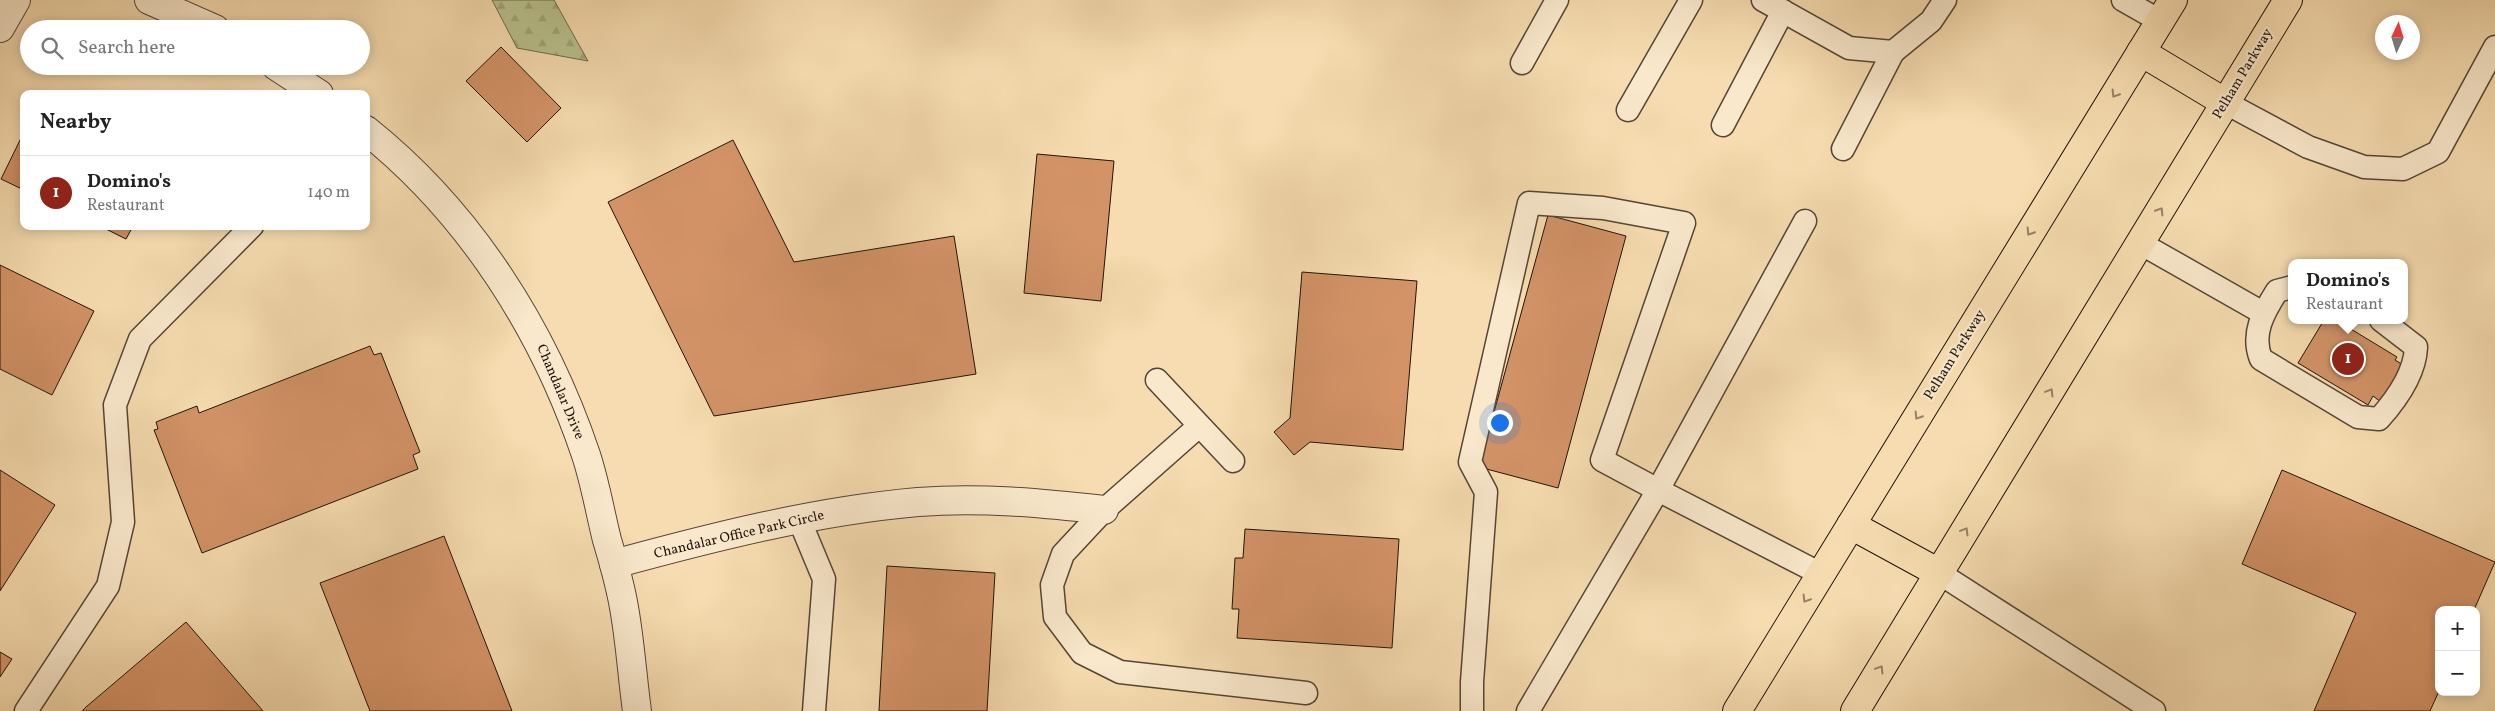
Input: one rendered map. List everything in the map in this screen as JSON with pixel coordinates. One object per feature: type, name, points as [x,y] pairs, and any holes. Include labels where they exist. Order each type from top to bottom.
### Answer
[{"type":"main road","name":"Pelham Parkway","points":[[1855,711],[2288,0]]},
{"type":"main road","name":"Pelham Parkway","points":[[1737,711],[2166,11]]},
{"type":"main road","points":[[2141,52],[2226,103]]},
{"type":"main road","points":[[1851,525],[1939,573]]},
{"type":"street","points":[[0,28],[16,0]]},
{"type":"street","points":[[149,0],[195,20]]},
{"type":"street","points":[[290,75],[313,90]]},
{"type":"street","name":"Chandalar Drive","points":[[370,134],[419,180],[463,226],[507,287],[536,336],[587,456],[623,602],[637,711]]},
{"type":"street","name":"Chandalar Office Park Circle","points":[[614,564],[695,542],[799,519],[918,502],[977,500],[1104,510]]},
{"type":"lane","points":[[1522,63],[1557,0]]},
{"type":"lane","points":[[1628,110],[1691,0]]},
{"type":"lane","points":[[1763,0],[1849,48],[1893,52]]},
{"type":"lane","points":[[1843,149],[1893,52],[1931,21],[1945,0]]},
{"type":"lane","points":[[2122,0],[2166,11]]},
{"type":"lane","points":[[1723,125],[1783,11]]},
{"type":"lane","points":[[2226,103],[2308,147],[2364,167],[2403,169],[2438,152],[2489,66],[2495,48]]},
{"type":"lane","points":[[1472,711],[1472,682],[1486,492],[1470,462],[1529,203],[1604,208],[1684,223],[1602,460],[1821,574]]},
{"type":"lane","points":[[1528,711],[1658,490],[1805,220]]},
{"type":"lane","points":[[26,711],[108,586],[124,522],[115,405],[140,339],[248,230]]},
{"type":"lane","points":[[2140,243],[2263,312]]},
{"type":"lane","points":[[2288,288],[2277,291],[2263,312],[2255,345],[2260,360],[2358,418],[2378,419],[2389,408],[2415,362],[2416,348],[2386,324]]},
{"type":"lane","points":[[1157,380],[1233,461]]},
{"type":"lane","points":[[1199,426],[1104,510],[1063,554],[1052,585],[1055,617],[1082,654],[1120,672],[1306,693]]},
{"type":"lane","points":[[799,519],[824,579],[814,711]]},
{"type":"lane","points":[[1939,573],[2154,711]]},
{"type":"green space","points":[[492,0],[554,0],[588,61],[517,48]]},
{"type":"building","points":[[501,47],[561,108],[527,142],[466,81]]},
{"type":"building","points":[[20,140],[20,188],[1,179]]},
{"type":"building","points":[[733,140],[794,262],[954,236],[976,374],[714,416],[608,202]]},
{"type":"building","points":[[1037,154],[1114,161],[1101,301],[1024,293]]},
{"type":"building","points":[[1548,215],[1626,236],[1558,488],[1479,467]]},
{"type":"building","points":[[108,230],[131,230],[126,239]]},
{"type":"building","points":[[0,265],[94,311],[52,395],[0,369]]},
{"type":"building","points":[[1302,272],[1417,281],[1403,450],[1310,442],[1294,455],[1274,432],[1290,418]]},
{"type":"building","points":[[2322,324],[2343,324],[2397,357],[2395,360],[2403,365],[2381,402],[2373,396],[2368,405],[2298,363]]},
{"type":"building","points":[[370,346],[374,355],[381,353],[420,452],[413,455],[418,469],[202,553],[154,430],[158,429],[156,422],[197,406],[199,413]]},
{"type":"building","points":[[0,470],[55,505],[0,591]]},
{"type":"building","points":[[2282,470],[2495,562],[2476,606],[2435,606],[2435,696],[2437,696],[2430,711],[2314,711],[2356,613],[2242,564]]},
{"type":"building","points":[[1245,529],[1399,539],[1392,648],[1237,638],[1239,609],[1232,609],[1235,558],[1243,558]]},
{"type":"building","points":[[444,536],[512,711],[370,711],[320,583]]},
{"type":"building","points":[[887,566],[995,573],[987,711],[879,711]]},
{"type":"building","points":[[186,622],[263,711],[82,711],[86,707]]},
{"type":"building","points":[[0,652],[12,659],[0,677]]},
{"type":"place","name":"Domino's","points":[[2348,359]]}]
